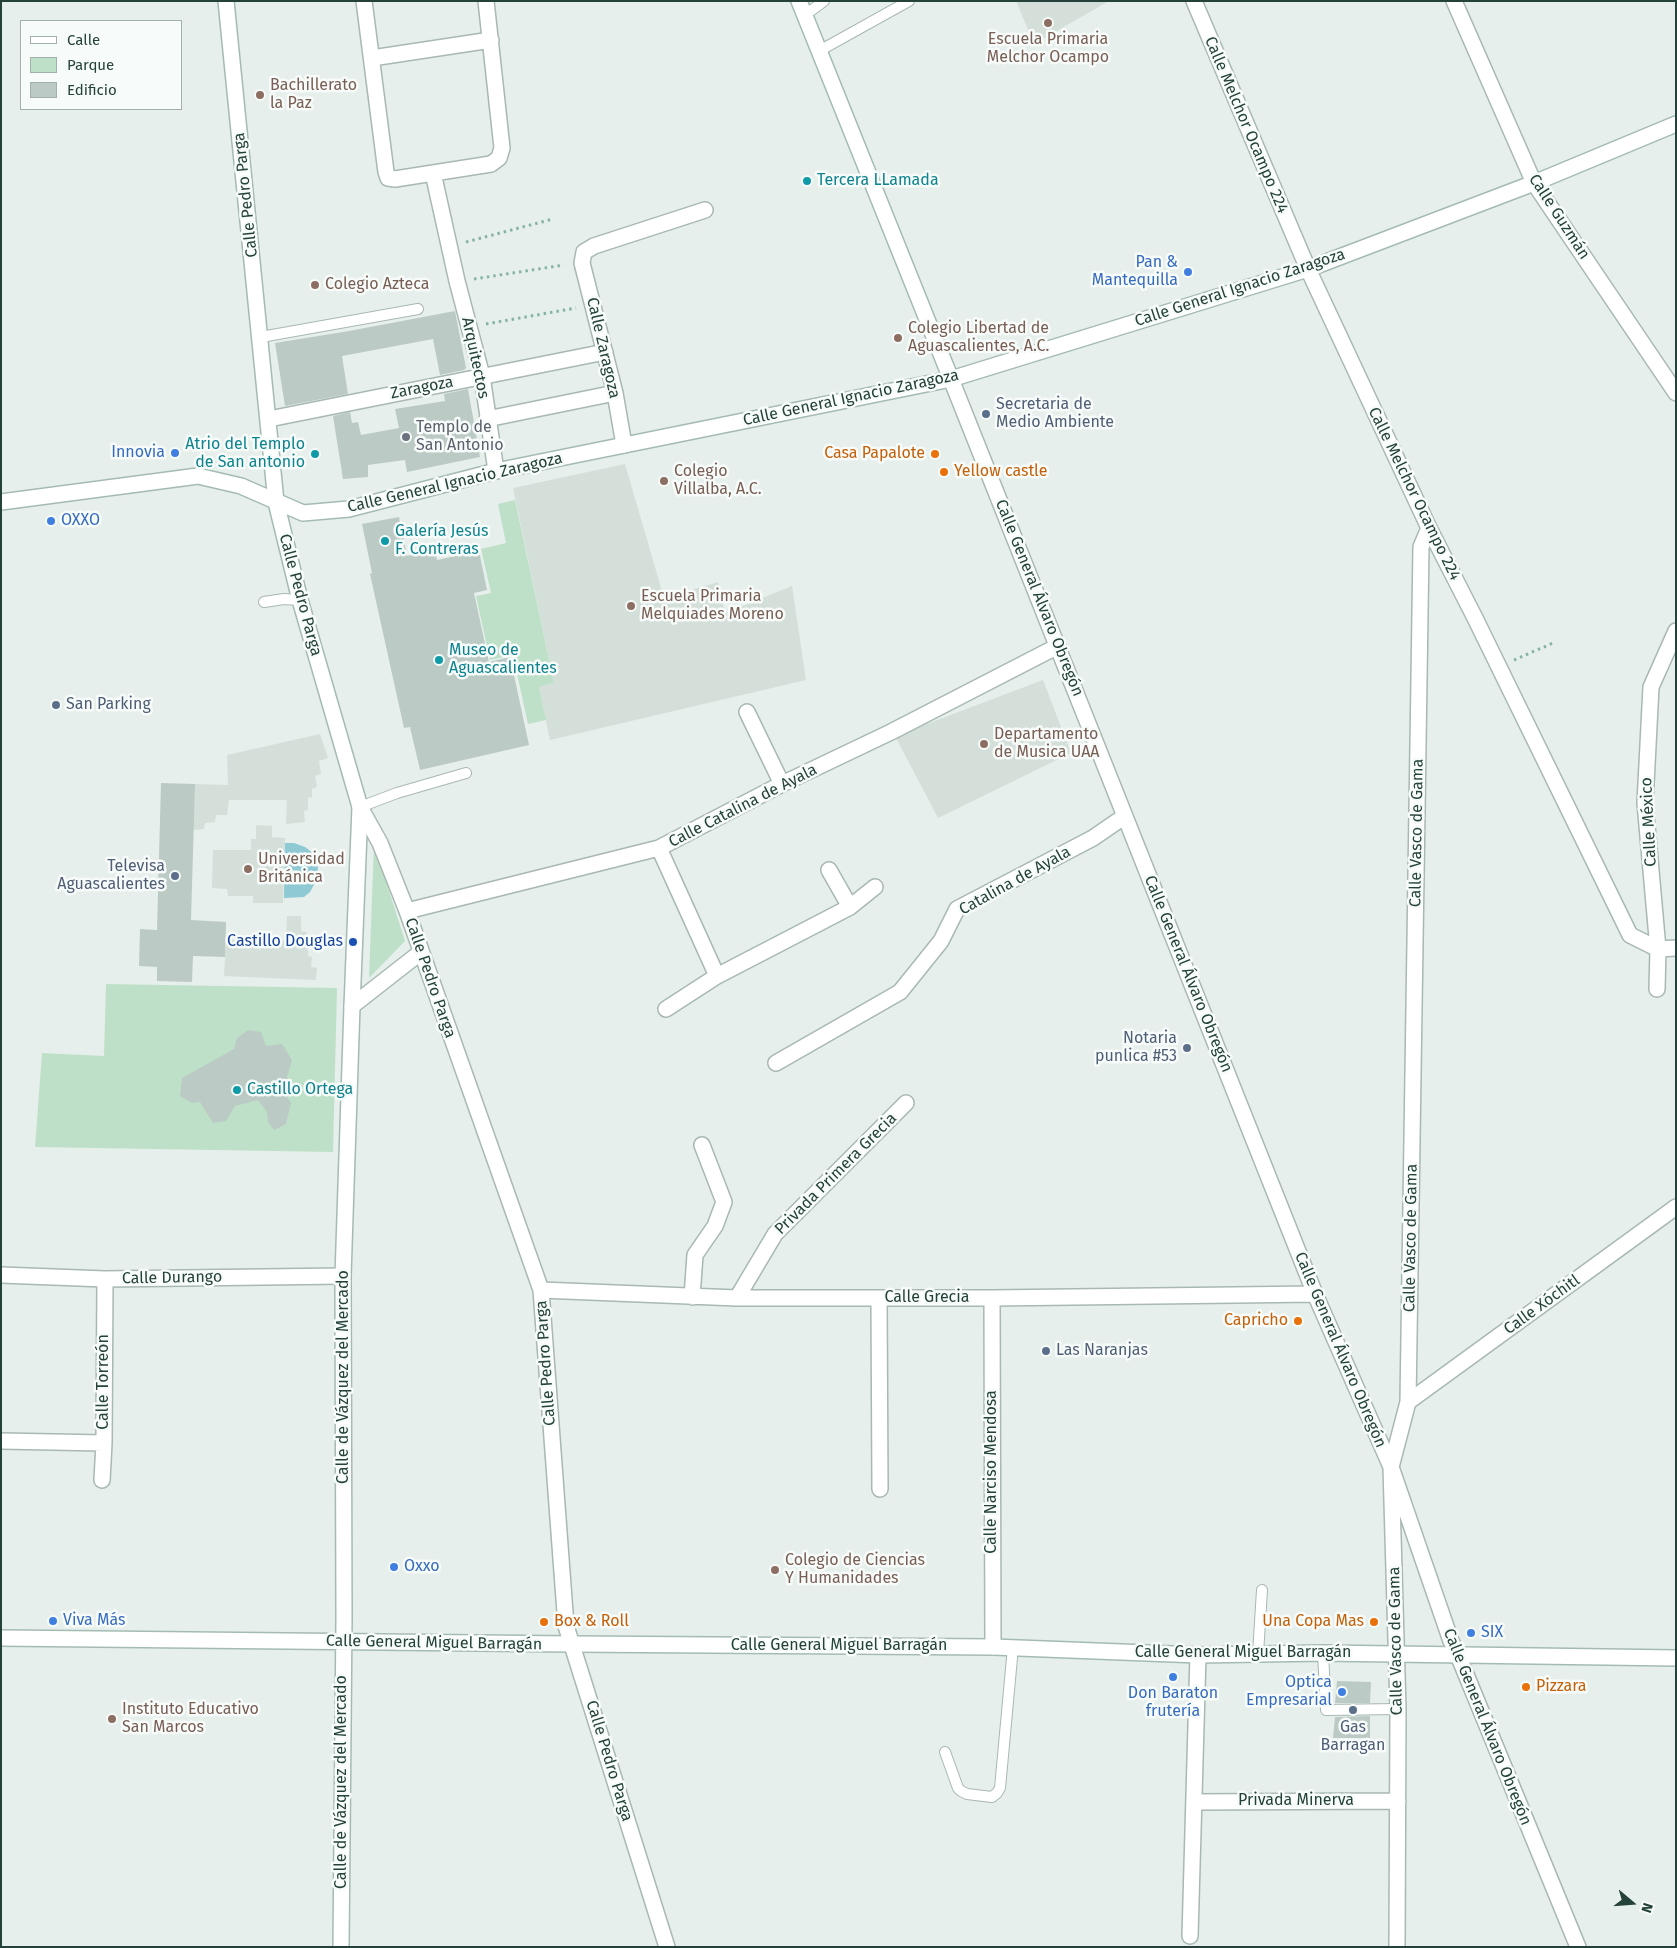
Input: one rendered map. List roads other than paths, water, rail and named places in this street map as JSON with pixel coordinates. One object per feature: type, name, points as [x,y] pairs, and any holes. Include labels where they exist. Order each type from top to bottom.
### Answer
[{"type":"street","name":"Calle Pedro Parga","points":[[226,1],[261,336],[276,502],[300,600],[360,807],[380,843],[407,911],[541,1290],[566,1626],[667,1947]]},
{"type":"street","points":[[364,1],[386,172],[388,178],[395,179],[491,164],[499,158],[502,148],[486,1]]},
{"type":"street","name":"Calle Melchor Ocampo 224","points":[[1194,1],[1308,269],[1428,528],[1499,667],[1630,935],[1658,949],[1676,948]]},
{"type":"street","name":"Calle Guzmán","points":[[1454,1],[1534,183],[1676,393]]},
{"type":"street","name":"Calle General Álvaro Obregón","points":[[802,8],[952,379],[1314,1294],[1391,1467],[1450,1642],[1458,1655],[1578,1947]]},
{"type":"street","points":[[372,58],[491,40]]},
{"type":"street","name":"Calle General Ignacio Zaragoza","points":[[1,502],[198,476],[241,486],[303,513],[349,510],[496,471],[952,379],[1308,269],[1534,183],[1676,124]]},
{"type":"street","name":"Arquitectos","points":[[433,173],[457,281],[482,376],[496,471]]},
{"type":"street","name":"Calle Zaragoza","points":[[624,445],[615,393],[583,257],[594,246],[705,210]]},
{"type":"street","name":"Zaragoza","points":[[269,419],[606,352]]},
{"type":"street","points":[[487,419],[615,393]]},
{"type":"street","name":"Calle Vasco de Gama","points":[[1397,1947],[1398,1709],[1391,1467],[1408,1402],[1420,557],[1421,547],[1428,528]]},
{"type":"street","name":"Calle México","points":[[1657,989],[1658,949],[1645,803],[1651,686],[1676,631]]},
{"type":"street","name":"Calle Catalina de Ayala","points":[[407,911],[659,848],[782,784],[891,732],[1058,646]]},
{"type":"street","points":[[747,712],[782,784]]},
{"type":"street","name":"Calle de Vázquez del Mercado","points":[[341,1947],[344,1618],[343,1276],[360,807]]},
{"type":"street","name":"Catalina de Ayala","points":[[776,1063],[900,992],[941,940],[957,909],[1093,838],[1125,816]]},
{"type":"street","points":[[659,848],[717,976]]},
{"type":"street","points":[[829,870],[850,907]]},
{"type":"street","points":[[666,1009],[717,976],[850,907],[875,887]]},
{"type":"street","points":[[352,1006],[421,952]]},
{"type":"street","name":"Privada Primera Grecia","points":[[737,1298],[775,1234],[906,1103]]},
{"type":"street","points":[[692,1297],[695,1255],[714,1226],[724,1202],[702,1145]]},
{"type":"street","name":"Calle Xóchitl","points":[[1408,1402],[1676,1208]]},
{"type":"street","name":"Calle Durango","points":[[1,1275],[104,1279],[343,1276]]},
{"type":"street","name":"Calle Torreón","points":[[1,1441],[104,1443],[104,1279]]},
{"type":"street","name":"Calle Grecia","points":[[541,1290],[737,1298],[992,1298],[1314,1294]]},
{"type":"street","points":[[879,1298],[880,1489]]},
{"type":"street","name":"Calle Narciso Mendosa","points":[[992,1298],[993,1647]]},
{"type":"street","points":[[102,1480],[104,1443]]},
{"type":"street","name":"Calle General Miguel Barragán","points":[[1,1638],[1013,1647],[1198,1655],[1323,1653],[1676,1658]]},
{"type":"street","points":[[1190,1936],[1198,1655]]},
{"type":"street","name":"Privada Minerva","points":[[1194,1802],[1398,1801]]},
{"type":"lane","points":[[802,8],[824,1]]},
{"type":"lane","points":[[820,51],[909,1]]},
{"type":"lane","points":[[261,336],[418,309]]},
{"type":"lane","points":[[264,602],[284,599],[300,600]]},
{"type":"lane","points":[[360,807],[397,793],[466,773]]},
{"type":"lane","points":[[1258,1654],[1262,1590]]},
{"type":"lane","points":[[945,1752],[958,1788],[961,1791],[967,1794],[992,1797],[997,1793],[1000,1788],[1013,1647]]},
{"type":"lane","points":[[1323,1653],[1326,1710],[1398,1709]]},
{"type":"water","points":[[285,843],[294,843],[305,847],[313,853],[317,860],[318,871],[316,881],[310,892],[304,897],[284,898]]},
{"type":"place","name":"Escuela Primaria Melchor Ocampo","points":[[1048,23]]},
{"type":"place","name":"Bachillerato la Paz","points":[[260,95]]},
{"type":"place","name":"Tercera LLamada","points":[[807,181]]},
{"type":"place","name":"Pan & Mantequilla","points":[[1188,272]]},
{"type":"place","name":"Colegio Azteca","points":[[315,285]]},
{"type":"place","name":"Colegio Libertad de Aguascalientes, A.C.","points":[[898,338]]},
{"type":"place","name":"Secretaria de Medio Ambiente","points":[[986,414]]},
{"type":"place","name":"Templo de San Antonio","points":[[406,437]]},
{"type":"place","name":"Innovia","points":[[175,453]]},
{"type":"place","name":"Atrio del Templo de San antonio","points":[[315,454]]},
{"type":"place","name":"Casa Papalote","points":[[935,454]]},
{"type":"place","name":"Yellow castle","points":[[944,472]]},
{"type":"place","name":"Colegio Villalba, A.C.","points":[[664,481]]},
{"type":"place","name":"OXXO","points":[[51,521]]},
{"type":"place","name":"Galería Jesús F. Contreras","points":[[385,541]]},
{"type":"place","name":"Escuela Primaria Melquiades Moreno","points":[[631,606]]},
{"type":"place","name":"Museo de Aguascalientes","points":[[439,660]]},
{"type":"place","name":"San Parking","points":[[56,705]]},
{"type":"place","name":"Departamento de Musica UAA","points":[[984,744]]},
{"type":"place","name":"Universidad Británica","points":[[248,869]]},
{"type":"place","name":"Televisa Aguascalientes","points":[[175,876]]},
{"type":"place","name":"Castillo Douglas","points":[[353,942]]},
{"type":"place","name":"Notaria punlica #53","points":[[1187,1048]]},
{"type":"place","name":"Castillo Ortega","points":[[237,1090]]},
{"type":"place","name":"Capricho","points":[[1298,1321]]},
{"type":"place","name":"Las Naranjas","points":[[1046,1351]]},
{"type":"place","name":"Oxxo","points":[[394,1567]]},
{"type":"place","name":"Colegio de Ciencias Y Humanidades","points":[[775,1570]]},
{"type":"place","name":"Viva Más","points":[[53,1621]]},
{"type":"place","name":"Box & Roll","points":[[544,1622]]},
{"type":"place","name":"Una Copa Mas","points":[[1374,1622]]},
{"type":"place","name":"SIX","points":[[1471,1633]]},
{"type":"place","name":"Don Baraton frutería","points":[[1173,1677]]},
{"type":"place","name":"Pizzara","points":[[1526,1687]]},
{"type":"place","name":"Optica Empresarial","points":[[1342,1692]]},
{"type":"place","name":"Gas Barragan","points":[[1353,1710]]},
{"type":"place","name":"Instituto Educativo San Marcos","points":[[112,1719]]}]
